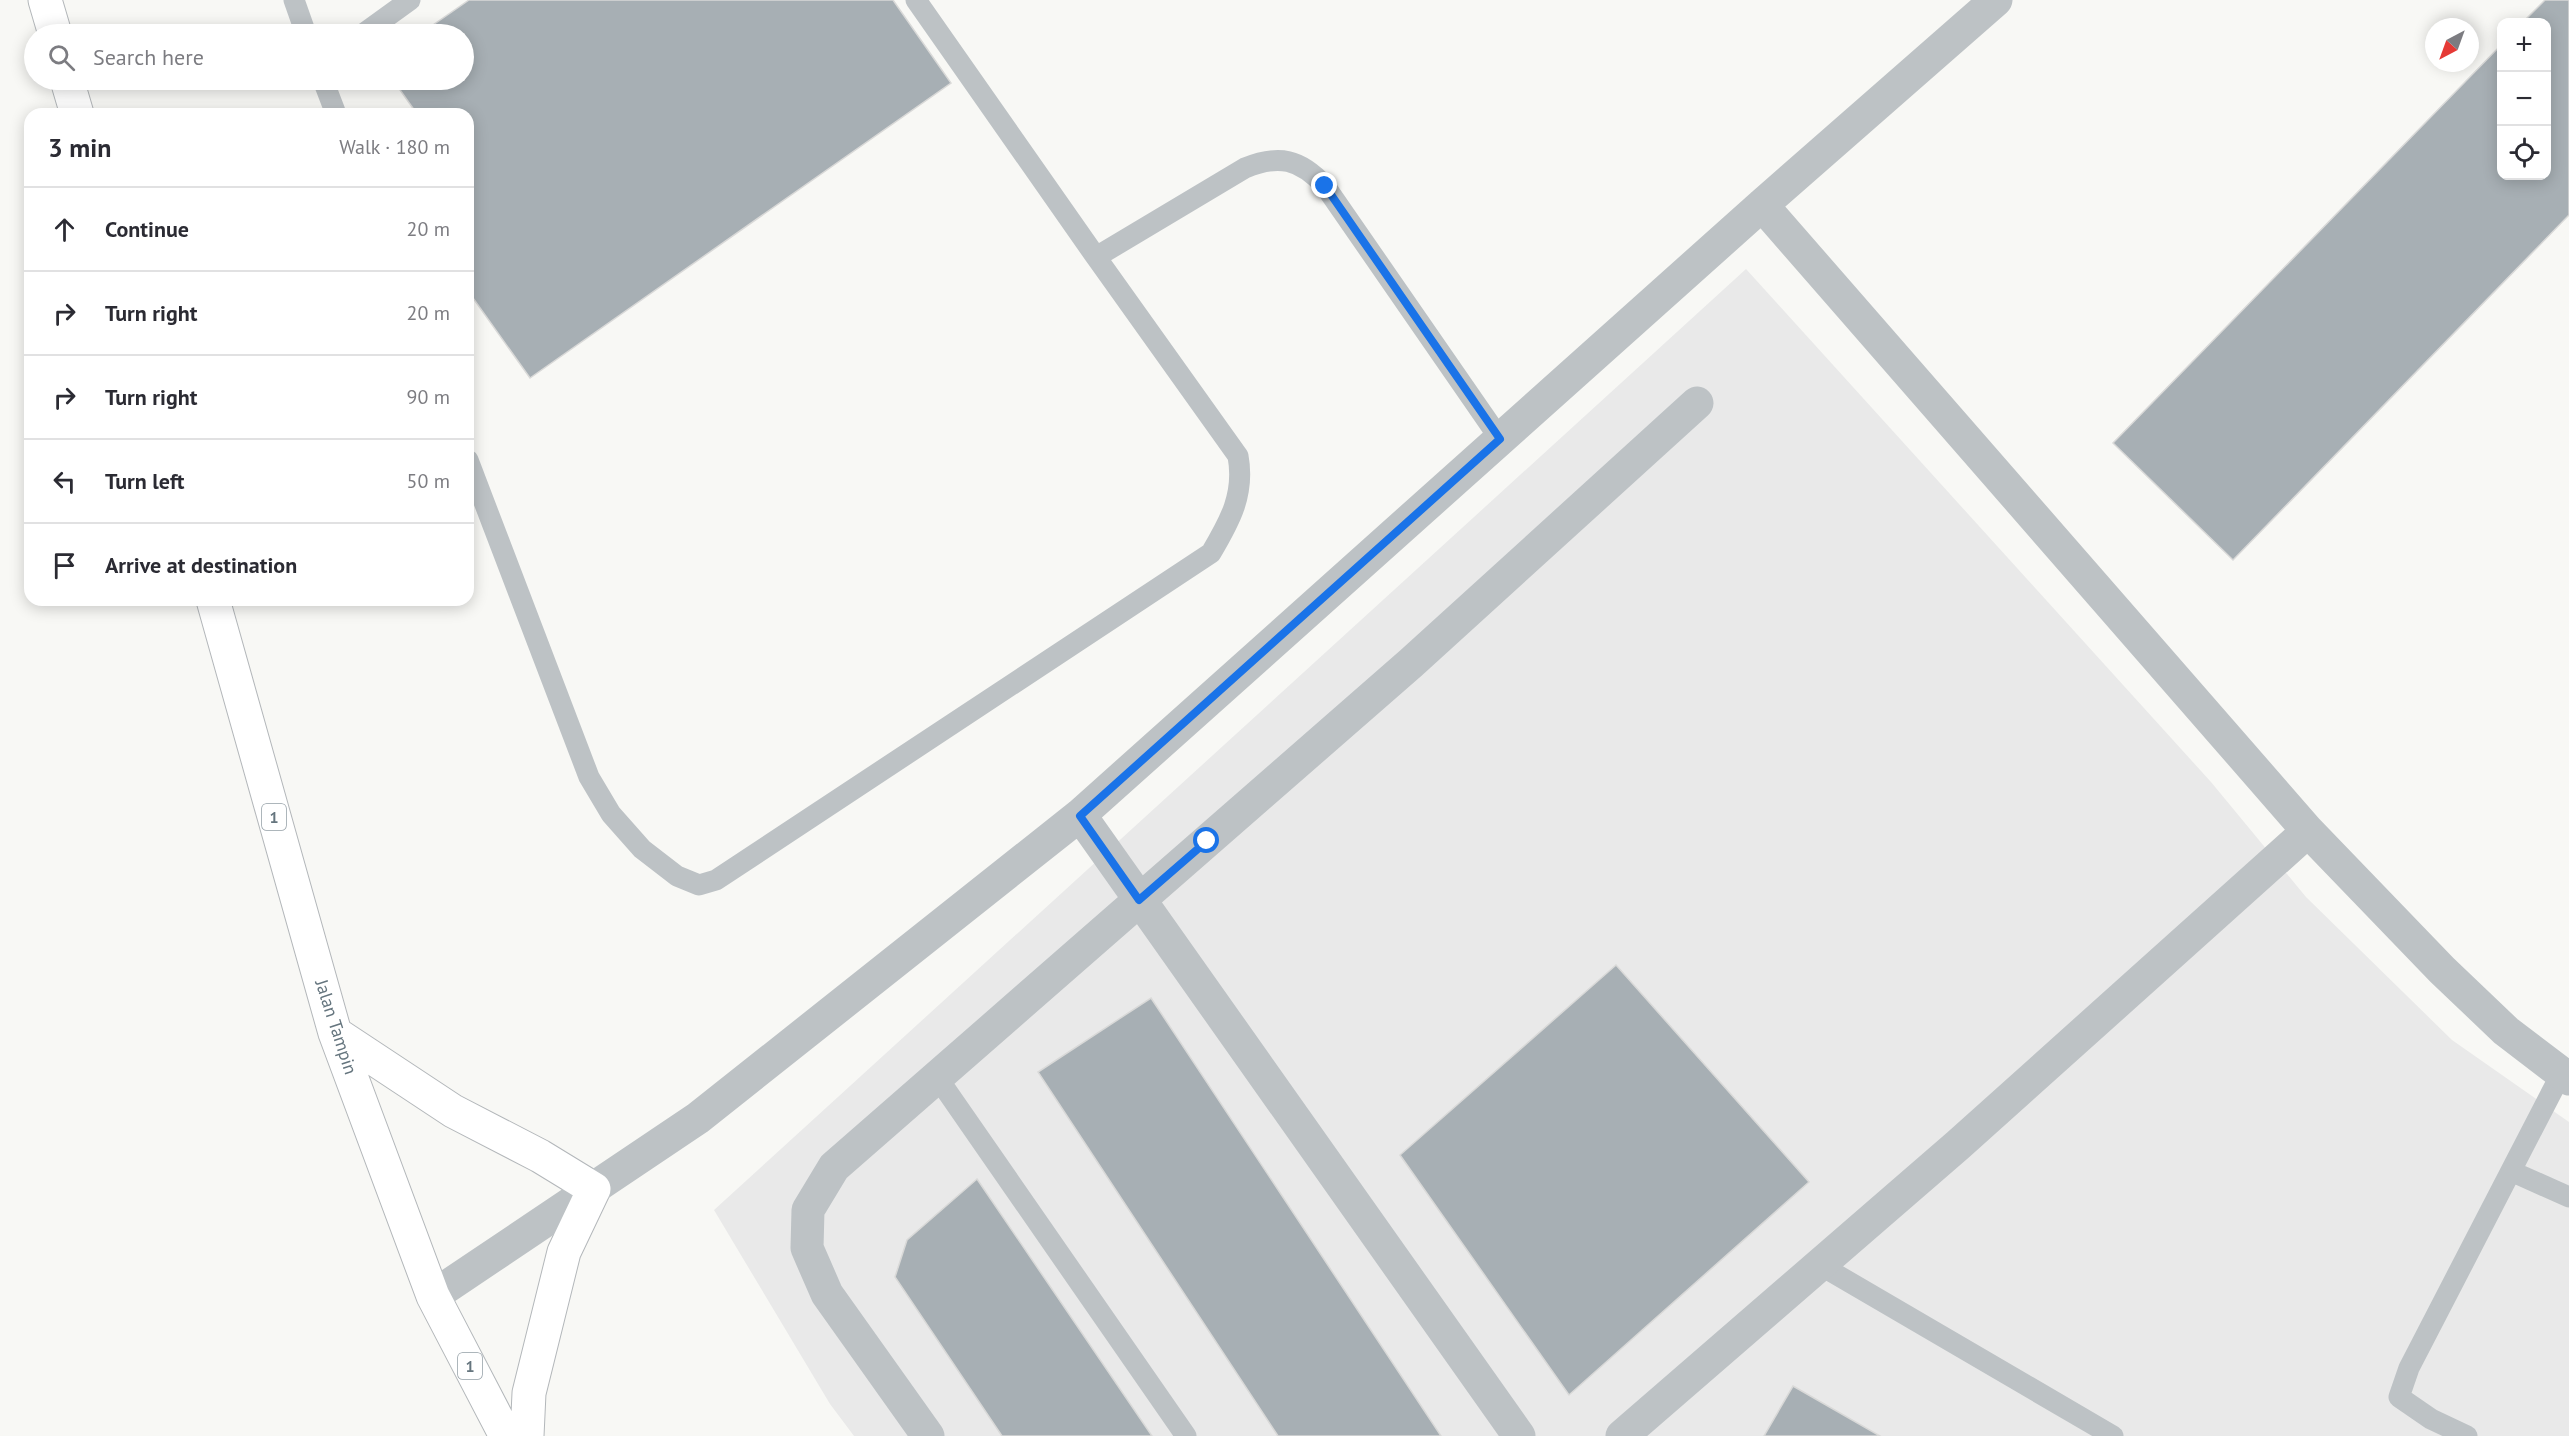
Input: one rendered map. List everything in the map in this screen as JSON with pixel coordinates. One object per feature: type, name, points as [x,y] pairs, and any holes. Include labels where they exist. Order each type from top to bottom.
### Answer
[{"type":"highway","points":[[45,0],[52,24]]},
{"type":"highway","points":[[70,90],[75,108]]},
{"type":"highway","name":"Jalan Tampin","points":[[215,606],[335,1034],[433,1296],[506,1436]]},
{"type":"highway","points":[[335,1034],[453,1112],[540,1156],[594,1189],[564,1252],[529,1393],[527,1436]]},
{"type":"street","points":[[433,1296],[698,1118],[1080,816],[1762,205],[1996,0]]},
{"type":"street","points":[[1762,205],[2308,831],[2442,970],[2506,1031],[2565,1077]]},
{"type":"street","points":[[928,1436],[827,1294],[807,1248],[808,1210],[834,1167],[1411,663],[1696,403]]},
{"type":"street","points":[[1080,816],[1519,1436]]},
{"type":"street","points":[[1622,1436],[1958,1144],[2308,831]]},
{"type":"lane","points":[[294,0],[302,24]]},
{"type":"lane","points":[[377,24],[410,0]]},
{"type":"lane","points":[[474,476],[589,777],[611,814],[642,849],[677,876],[699,885],[716,880],[1211,553],[1228,525],[1237,499],[1241,475],[1238,456],[916,0]]},
{"type":"lane","points":[[327,90],[334,108]]},
{"type":"lane","points":[[1096,257],[1245,168],[1262,161],[1280,160],[1298,164],[1313,172],[1325,186],[1500,439]]},
{"type":"lane","points":[[937,1077],[1186,1436]]},
{"type":"lane","points":[[2467,1436],[2432,1419],[2399,1397],[2409,1368],[2565,1077]]},
{"type":"lane","points":[[2513,1172],[2569,1197]]},
{"type":"lane","points":[[1820,1265],[2113,1436]]},
{"type":"shaded area","points":[[1746,269],[2211,782],[2306,897],[2452,1040],[2569,1122],[2569,1436],[854,1436],[830,1404],[714,1210]]},
{"type":"building","points":[[469,0],[893,0],[951,83],[530,378],[474,299],[474,108],[413,108],[400,90],[474,90],[474,24],[434,24]]},
{"type":"building","points":[[2545,0],[2569,0],[2569,215],[2233,560],[2113,443],[2475,72],[2479,72],[2479,68],[2497,49],[2497,180],[2551,180],[2551,18],[2527,18]]},
{"type":"building","points":[[1616,965],[1809,1182],[1569,1395],[1400,1155]]},
{"type":"building","points":[[1151,998],[1441,1436],[1278,1436],[1038,1072]]},
{"type":"building","points":[[977,1179],[1152,1436],[1002,1436],[895,1277],[907,1240]]},
{"type":"building","points":[[1793,1386],[1880,1436],[1764,1436]]},
{"type":"route","points":[[1207,841],[1139,900],[1080,816],[1500,439],[1325,186]]}]
